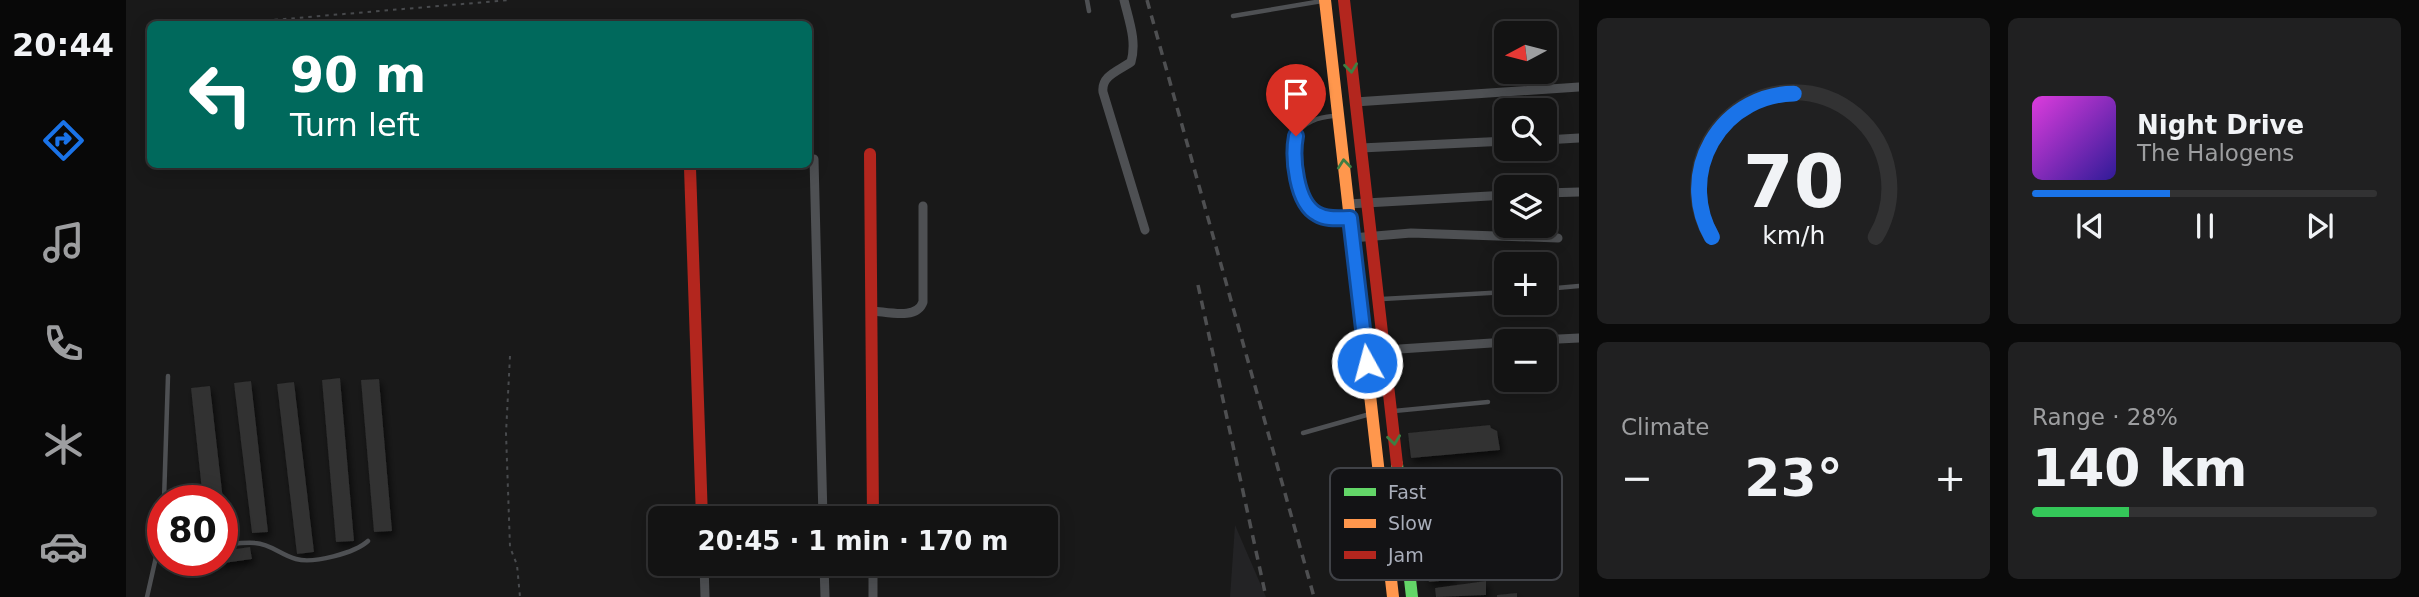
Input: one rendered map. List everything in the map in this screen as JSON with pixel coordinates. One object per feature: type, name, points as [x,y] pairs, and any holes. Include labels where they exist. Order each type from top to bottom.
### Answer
[{"type":"main road","points":[[1325,0],[1378,468]]},
{"type":"main road","points":[[1344,0],[1397,468]]},
{"type":"main road","points":[[870,154],[873,506]]},
{"type":"main road","points":[[690,168],[702,506]]},
{"type":"street","points":[[1124,0],[1134,52],[1131,62],[1106,78],[1102,92],[1145,230]]},
{"type":"street","points":[[1355,102],[1579,87]]},
{"type":"street","points":[[1557,139],[1579,138]]},
{"type":"street","points":[[1361,148],[1494,142]]},
{"type":"street","points":[[814,159],[823,506]]},
{"type":"street","points":[[1557,193],[1579,192]]},
{"type":"street","points":[[1349,211],[1367,204],[1494,196]]},
{"type":"street","points":[[873,311],[916,312],[921,307],[923,206]]},
{"type":"street","points":[[1352,238],[1411,233],[1558,238]]},
{"type":"street","points":[[1557,339],[1579,338]]},
{"type":"street","points":[[1384,350],[1494,343]]},
{"type":"street","points":[[704,576],[705,597]]},
{"type":"street","points":[[824,576],[825,597]]},
{"type":"street","points":[[873,576],[873,597]]},
{"type":"lane","points":[[1087,0],[1089,11]]},
{"type":"lane","points":[[1233,16],[1325,0]]},
{"type":"lane","points":[[1338,115],[1322,117],[1306,124],[1296,136],[1293,151],[1301,196],[1308,208],[1328,218],[1349,211]]},
{"type":"lane","points":[[1557,288],[1579,286]]},
{"type":"lane","points":[[1378,299],[1494,293]]},
{"type":"lane","points":[[164,485],[168,376]]},
{"type":"lane","points":[[1391,411],[1488,402]]},
{"type":"lane","points":[[1304,433],[1372,413]]},
{"type":"lane","points":[[238,544],[256,543],[299,560],[306,560],[352,550],[368,541]]},
{"type":"lane","points":[[147,597],[153,576]]},
{"type":"path","points":[[262,21],[510,0]]},
{"type":"path","points":[[510,356],[506,433],[510,547],[517,565],[520,597]]},
{"type":"shaded area","points":[[1235,525],[1266,597],[1230,597]]},
{"type":"building","points":[[340,378],[354,541],[336,542],[322,380]]},
{"type":"building","points":[[379,379],[392,531],[374,532],[361,380]]},
{"type":"building","points":[[251,381],[268,532],[252,533],[234,383]]},
{"type":"building","points":[[294,382],[314,552],[297,554],[277,384]]},
{"type":"building","points":[[210,386],[221,485],[201,485],[191,388]]},
{"type":"building","points":[[1490,425],[1497,431],[1500,450],[1411,458],[1408,433]]},
{"type":"building","points":[[250,547],[252,559],[238,561],[238,549]]},
{"type":"building","points":[[1486,581],[1486,595],[1436,597],[1435,588]]},
{"type":"building","points":[[1517,593],[1517,597],[1497,597],[1497,595]]},
{"type":"railway","points":[[1147,0],[1314,597]]},
{"type":"railway","points":[[1198,285],[1266,597]]},
{"type":"traffic: fast","points":[[1397,464],[1397,468]]},
{"type":"traffic: fast","points":[[1410,580],[1412,597]]},
{"type":"traffic: slow","points":[[1325,0],[1378,468]]},
{"type":"traffic: slow","points":[[1391,580],[1393,597]]},
{"type":"traffic: jam","points":[[1344,0],[1397,464]]},
{"type":"traffic: jam","points":[[870,154],[873,506]]},
{"type":"traffic: jam","points":[[690,168],[702,506]]},
{"type":"route","points":[[1296,136],[1293,151],[1301,196],[1308,208],[1328,218],[1350,218],[1367,363]]}]
